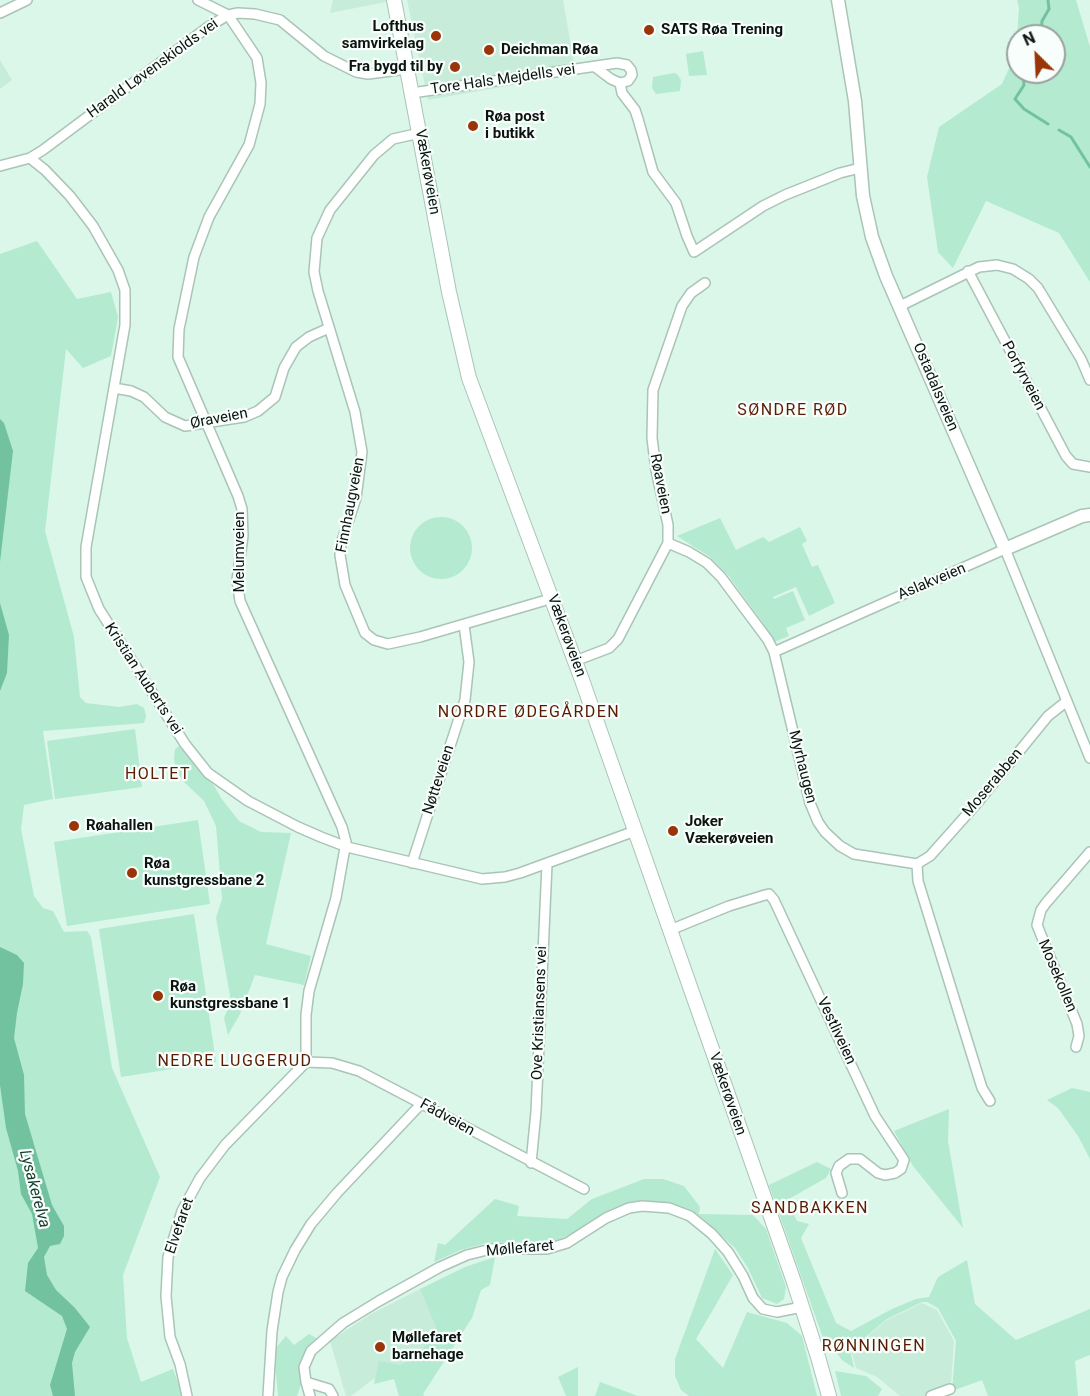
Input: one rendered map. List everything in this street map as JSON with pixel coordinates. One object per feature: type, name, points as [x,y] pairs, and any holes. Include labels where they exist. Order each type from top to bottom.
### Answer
[{"type":"main road","name":"Vækerøveien","points":[[394,0],[450,301],[463,359],[483,419],[575,661],[670,930],[802,1307],[829,1396]]},
{"type":"street","points":[[0,13],[27,0]]},
{"type":"street","name":"Melumveien","points":[[198,0],[228,15],[257,58],[261,83],[258,111],[249,145],[201,236],[179,329],[177,348],[180,366],[242,509],[243,536],[237,580],[240,601],[342,826],[347,847],[336,898],[309,991],[306,1062]]},
{"type":"street","name":"Ostadalsveien","points":[[838,0],[854,94],[864,205],[872,237],[1005,549],[1090,758]]},
{"type":"street","name":"Harald Løvenskiolds vei","points":[[0,166],[30,158],[58,140],[208,27],[228,15],[246,14],[280,20],[324,56],[356,72],[368,74],[407,69]]},
{"type":"street","name":"Tore Hals Mejdells vei","points":[[412,93],[617,63],[627,65],[632,75],[628,81],[620,83],[594,67]]},
{"type":"street","points":[[620,83],[622,93],[639,119],[654,176],[676,203],[694,252],[763,206],[840,173],[860,168]]},
{"type":"street","name":"Finnhaugveien","points":[[420,133],[393,139],[378,150],[344,190],[322,223],[317,238],[314,272],[355,412],[362,452],[356,498],[344,533],[340,555],[345,585],[358,619],[369,637],[380,643],[388,644],[403,642],[543,601]]},
{"type":"street","name":"Kristian Auberts vei","points":[[30,158],[70,196],[93,226],[118,270],[125,290],[125,325],[86,547],[86,577],[99,609],[185,744],[208,773],[234,792],[298,827],[347,847],[482,879],[505,877],[547,864],[635,831]]},
{"type":"street","points":[[900,306],[968,271],[987,265],[1013,268],[1038,288],[1090,380]]},
{"type":"street","name":"Porfyrveien","points":[[968,271],[1066,456],[1073,464],[1090,467]]},
{"type":"street","name":"Røaveien","points":[[668,543],[668,525],[651,438],[653,390],[682,306],[691,293],[705,283]]},
{"type":"street","name":"Øraveien","points":[[114,388],[131,391],[144,397],[165,417],[185,426],[244,417],[268,404],[275,397],[284,368],[296,346],[329,328]]},
{"type":"street","name":"Aslakveien","points":[[774,652],[1005,549],[1090,514]]},
{"type":"street","points":[[575,661],[609,648],[618,639],[668,543]]},
{"type":"street","name":"Myrhaugen","points":[[668,543],[698,558],[722,577],[760,628],[774,652],[805,784],[818,822],[834,841],[849,852],[917,864]]},
{"type":"street","name":"Nøtteveien","points":[[412,863],[465,700],[469,662],[464,625]]},
{"type":"street","name":"Moserabben","points":[[917,864],[930,856],[978,802],[1048,716],[1067,701]]},
{"type":"street","name":"Mosekollen","points":[[1076,1047],[1077,1024],[1037,925],[1041,910],[1046,903],[1090,852]]},
{"type":"street","name":"Ove Kristiansens vei","points":[[531,1162],[536,1112],[547,864]]},
{"type":"street","points":[[917,864],[918,881],[982,1088],[990,1101]]},
{"type":"street","name":"Vestliveien","points":[[670,930],[729,906],[765,895],[769,894],[774,900],[875,1116],[886,1135],[904,1157],[901,1169],[885,1175],[878,1173],[860,1159],[852,1158],[845,1161],[836,1173],[842,1193]]},
{"type":"street","name":"Fådveien","points":[[306,1062],[342,1065],[359,1071],[584,1189]]},
{"type":"street","name":"Elvefaret","points":[[187,1396],[180,1364],[170,1337],[166,1296],[168,1257],[182,1211],[200,1178],[225,1145],[306,1062]]},
{"type":"street","points":[[268,1396],[272,1331],[278,1292],[282,1277],[295,1250],[311,1224],[337,1193],[421,1104]]},
{"type":"street","name":"Møllefaret","points":[[310,1396],[304,1367],[311,1351],[343,1323],[379,1301],[440,1267],[467,1255],[491,1249],[547,1249],[567,1243],[617,1212],[635,1207],[669,1208],[699,1223],[728,1252],[753,1298],[764,1309],[777,1312],[802,1307]]},
{"type":"street","points":[[306,1382],[329,1389],[333,1396]]},
{"type":"street","points":[[931,1396],[950,1389]]},
{"type":"shaded area","points":[[333,0],[396,0],[330,13]]},
{"type":"shaded area","points":[[407,0],[563,0],[576,74],[428,100]]},
{"type":"shaded area","points":[[1017,0],[1076,0],[1090,47],[1090,282],[1059,233],[986,201],[953,268],[938,252],[927,177],[939,127],[1002,84],[1006,75],[1006,84],[1066,84],[1066,24],[1018,24]]},
{"type":"shaded area","points":[[703,51],[707,75],[689,76],[686,54]]},
{"type":"shaded area","points":[[0,60],[12,80],[0,89]]},
{"type":"shaded area","points":[[674,73],[681,80],[680,91],[656,94],[652,88],[653,77]]},
{"type":"shaded area","points":[[37,241],[77,299],[111,292],[118,317],[111,356],[83,368],[66,349],[45,531],[74,637],[80,697],[86,703],[119,707],[137,704],[144,708],[146,716],[144,723],[43,731],[53,799],[24,805],[21,829],[34,896],[43,908],[53,911],[64,932],[87,931],[91,937],[112,1068],[160,1177],[123,1275],[127,1338],[141,1382],[173,1369],[183,1396],[0,1396],[0,254]]},
{"type":"shaded area","points":[[435,517],[447,517],[463,526],[470,536],[472,548],[470,560],[463,570],[447,579],[435,579],[424,574],[415,565],[410,554],[410,542],[415,531],[424,522]]},
{"type":"shaded area","points":[[720,518],[736,550],[763,537],[769,542],[800,527],[807,541],[802,544],[812,567],[818,565],[835,603],[809,616],[796,587],[773,597],[774,599],[793,591],[805,620],[786,628],[789,636],[774,642],[728,575],[710,557],[677,536]]},
{"type":"shaded area","points":[[135,729],[142,787],[55,799],[47,741]]},
{"type":"shaded area","points":[[179,746],[215,787],[239,821],[261,832],[291,833],[266,944],[311,956],[304,985],[255,975],[240,1014],[228,1035],[224,1018],[231,1001],[216,918],[222,899],[216,826],[204,801],[182,780],[176,769],[175,749]]},
{"type":"shaded area","name":"Røa kunstgressbane 2","points":[[198,820],[210,904],[67,926],[54,842]]},
{"type":"shaded area","name":"Røa kunstgressbane 1","points":[[194,914],[216,1062],[121,1077],[99,929]]},
{"type":"shaded area","points":[[1072,1088],[1090,1092],[1090,1159],[1078,1136],[1058,1108],[1047,1100]]},
{"type":"shaded area","points":[[949,1109],[948,1141],[963,1228],[913,1166],[894,1131]]},
{"type":"shaded area","points":[[817,1162],[831,1169],[826,1178],[787,1200],[797,1221],[809,1224],[801,1238],[836,1323],[851,1331],[892,1309],[916,1299],[929,1297],[938,1277],[967,1260],[975,1304],[1016,1340],[1090,1309],[1090,1355],[1075,1361],[1078,1396],[988,1396],[982,1380],[952,1391],[956,1341],[938,1308],[927,1302],[922,1302],[887,1319],[850,1350],[854,1368],[842,1360],[823,1338],[769,1185]]},
{"type":"shaded area","points":[[644,1179],[663,1179],[684,1186],[700,1207],[699,1214],[753,1215],[766,1229],[786,1287],[784,1299],[777,1304],[762,1298],[748,1268],[735,1248],[698,1214],[669,1203],[640,1201],[614,1209],[573,1234],[551,1242],[487,1243],[461,1250],[434,1262],[438,1243],[445,1245],[495,1199],[519,1206],[517,1216],[567,1219],[592,1199]]},
{"type":"shaded area","points":[[715,1249],[733,1275],[696,1339],[723,1368],[747,1312],[787,1323],[802,1336],[817,1396],[689,1396],[681,1390],[675,1376],[675,1359]]},
{"type":"shaded area","points":[[495,1257],[490,1285],[481,1290],[472,1318],[423,1394],[424,1396],[399,1396],[394,1379],[374,1384],[379,1361],[400,1365],[421,1353],[436,1327],[420,1289],[465,1267]]},
{"type":"shaded area","name":"Møllefaret barnehage","points":[[420,1289],[437,1327],[424,1354],[372,1380],[351,1396],[346,1396],[330,1341],[371,1314]]},
{"type":"shaded area","points":[[922,1303],[937,1310],[954,1341],[951,1383],[925,1396],[900,1396],[877,1377],[856,1368],[851,1350],[887,1320]]},
{"type":"shaded area","points":[[309,1334],[318,1339],[307,1348],[301,1361],[301,1384],[297,1396],[278,1396],[274,1350],[286,1336],[294,1345]]},
{"type":"shaded area","points":[[578,1367],[578,1396],[566,1396],[558,1377]]},
{"type":"shaded area","points":[[835,1371],[866,1376],[882,1389],[878,1396],[841,1396]]},
{"type":"shaded area","points":[[600,1382],[638,1396],[595,1396]]},
{"type":"water","points":[[0,419],[4,423],[13,451],[0,562]]},
{"type":"water","points":[[0,603],[9,635],[7,673],[0,691]]},
{"type":"water","name":"Lysakerelva","points":[[0,947],[17,955],[24,963],[14,1038],[24,1075],[25,1114],[52,1205],[64,1226],[64,1236],[60,1244],[50,1246],[44,1257],[47,1275],[56,1290],[75,1308],[90,1327],[75,1352],[72,1363],[75,1396],[53,1396],[50,1385],[67,1329],[62,1316],[25,1291],[28,1263],[38,1248],[32,1214],[21,1194],[18,1171],[6,1128],[0,1085]]},
{"type":"waterway","points":[[1042,24],[1049,9],[1048,0]]},
{"type":"waterway","points":[[1024,84],[1015,99],[1024,109],[1048,124]]},
{"type":"waterway","points":[[1059,130],[1071,137],[1090,167]]},
{"type":"place","name":"SATS Røa Trening","points":[[649,30]]},
{"type":"place","name":"Lofthus samvirkelag","points":[[436,36]]},
{"type":"place","name":"Deichman Røa","points":[[489,50]]},
{"type":"place","name":"Fra bygd til by","points":[[455,67]]},
{"type":"place","name":"Røa post i butikk","points":[[473,126]]},
{"type":"place","name":"Røahallen","points":[[74,826]]},
{"type":"place","name":"Joker Vækerøveien","points":[[673,831]]},
{"type":"place","name":"Røa kunstgressbane 2","points":[[132,873]]},
{"type":"place","name":"Røa kunstgressbane 1","points":[[158,996]]},
{"type":"place","name":"Møllefaret barnehage","points":[[380,1347]]},
{"type":"district","name":"SØNDRE RØD","points":[[793,411]]},
{"type":"district","name":"NORDRE ØDEGÅRDEN","points":[[529,713]]},
{"type":"district","name":"HOLTET","points":[[158,775]]},
{"type":"district","name":"NEDRE LUGGERUD","points":[[235,1062]]},
{"type":"district","name":"SANDBAKKEN","points":[[810,1209]]},
{"type":"district","name":"RØNNINGEN","points":[[874,1347]]}]
